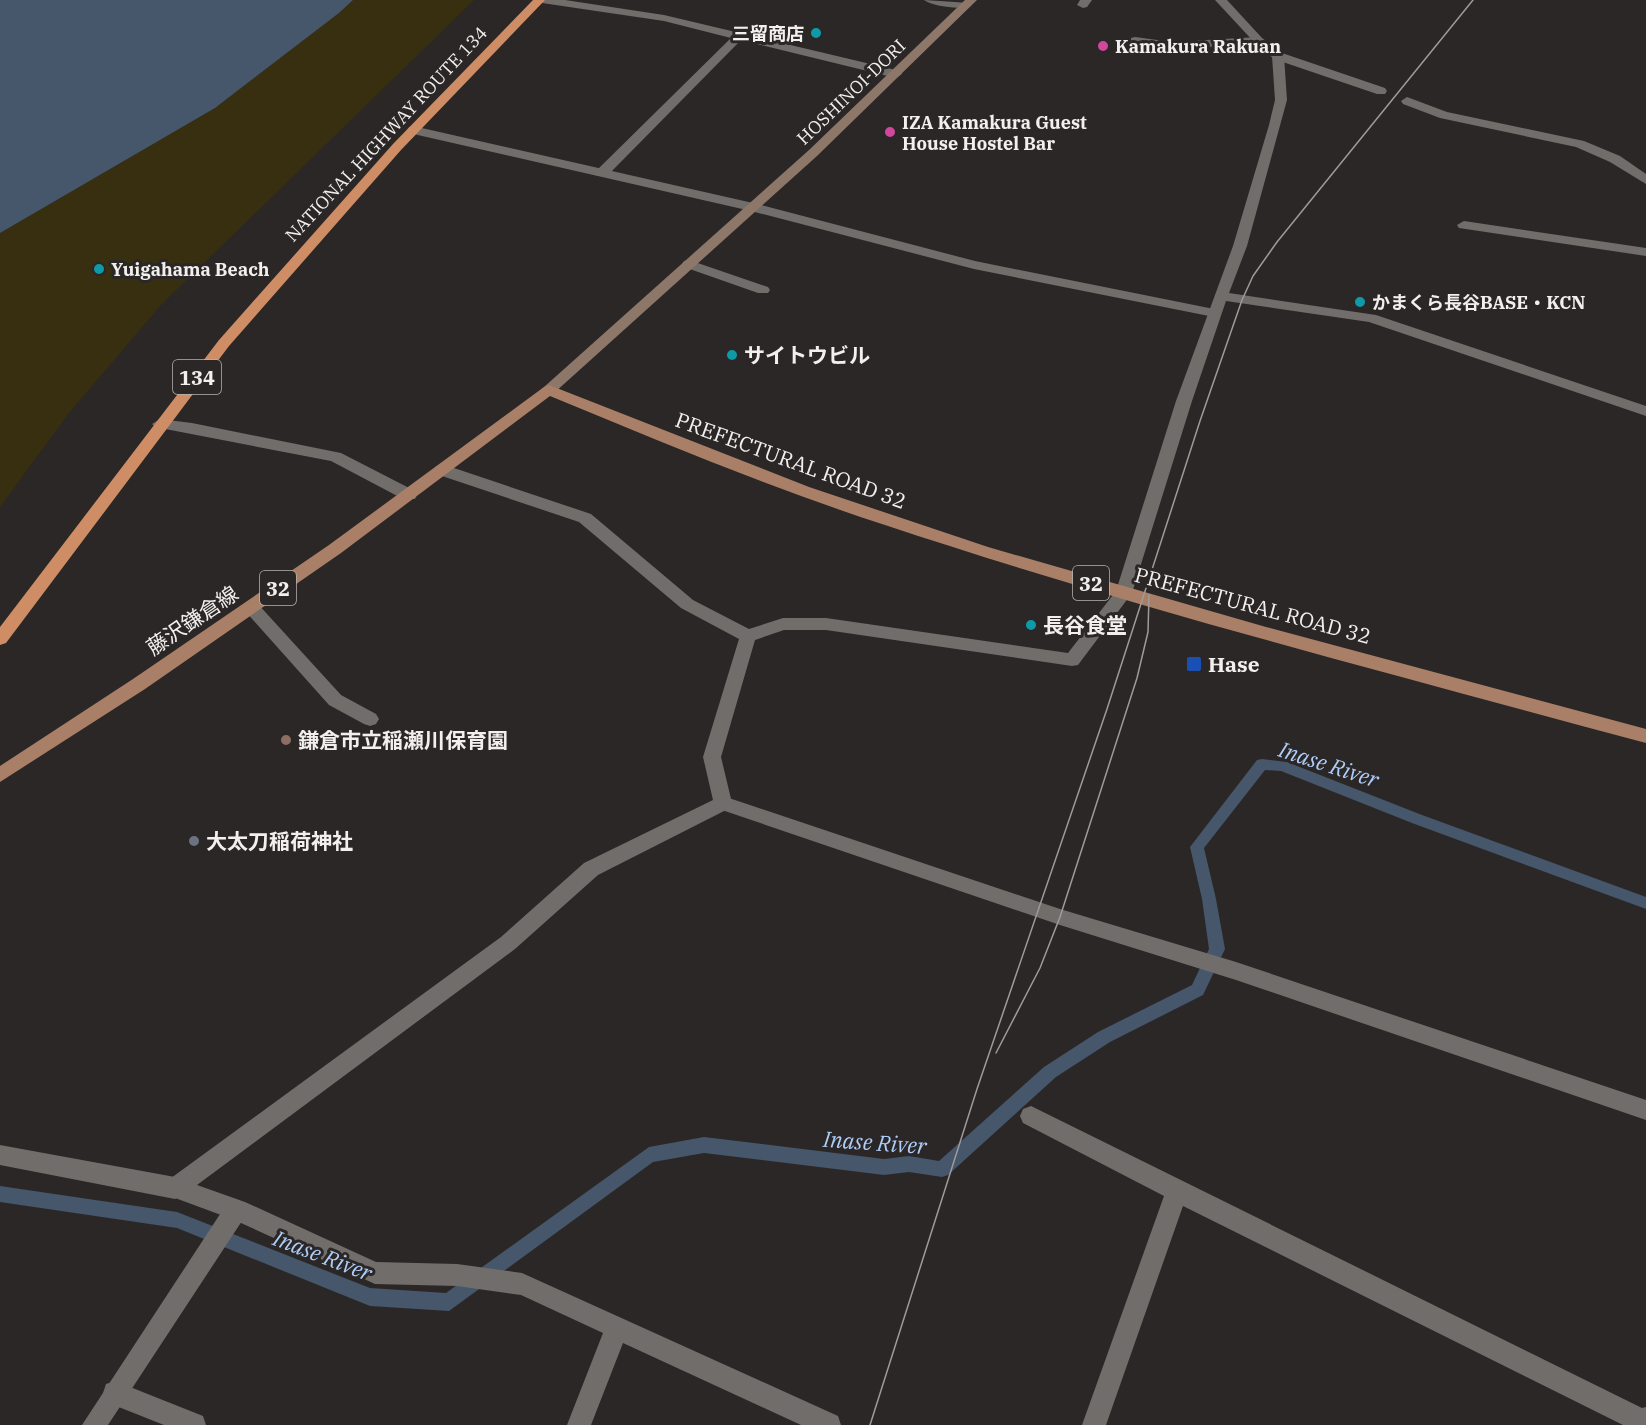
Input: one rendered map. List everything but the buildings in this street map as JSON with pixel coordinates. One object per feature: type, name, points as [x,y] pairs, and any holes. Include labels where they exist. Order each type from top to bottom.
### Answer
[{"type":"highway","name":"NATIONAL HIGHWAY ROUTE 134","points":[[0,639],[160,424],[224,343],[286,270],[413,130],[540,0]]},
{"type":"main road","name":"藤沢鎌倉線","points":[[0,775],[251,607],[409,495],[549,390]]},
{"type":"main road","name":"PREFECTURAL ROAD 32","points":[[549,390],[656,435],[888,520],[1124,593],[1646,736]]},
{"type":"street","points":[[540,0],[664,18],[896,74]]},
{"type":"street","points":[[930,0],[969,3]]},
{"type":"street","points":[[1221,0],[1258,40],[1278,56],[1381,91]]},
{"type":"street","name":"HOSHINOI-DORI","points":[[549,390],[753,207],[969,3]]},
{"type":"street","points":[[602,173],[740,35]]},
{"type":"street","points":[[1135,40],[1172,46],[1258,40]]},
{"type":"street","points":[[442,470],[585,518],[687,603],[748,636],[783,624],[826,624],[1072,660],[1124,593],[1214,313],[1240,246],[1277,117],[1281,100],[1278,56]]},
{"type":"street","points":[[1407,101],[1444,115],[1580,144],[1615,159],[1646,180]]},
{"type":"street","points":[[413,130],[753,207],[974,265],[1214,313]]},
{"type":"street","points":[[1464,225],[1646,252]]},
{"type":"street","points":[[689,264],[764,290]]},
{"type":"street","points":[[1221,296],[1371,318],[1646,411]]},
{"type":"street","points":[[160,424],[335,457],[409,495]]},
{"type":"street","points":[[251,607],[335,700],[370,719]]},
{"type":"street","points":[[723,803],[712,757],[748,636]]},
{"type":"street","points":[[175,1188],[508,943],[591,869],[723,803],[1059,917],[1226,968],[1646,1110]]},
{"type":"street","points":[[1032,1116],[1177,1191],[1645,1423],[1646,1419]]},
{"type":"street","points":[[0,1155],[175,1188],[375,1273],[457,1275],[522,1284],[830,1425]]},
{"type":"street","points":[[1094,1425],[1177,1191]]},
{"type":"street","points":[[94,1425],[234,1213]]},
{"type":"street","points":[[579,1425],[617,1329]]},
{"type":"street","points":[[116,1393],[194,1425]]},
{"type":"sand","name":"Yuigahama Beach","points":[[353,0],[474,0],[161,305],[69,413],[0,507],[0,233],[215,108]]},
{"type":"water","points":[[0,0],[353,0],[215,108],[0,233]]},
{"type":"waterway","name":"Inase River","points":[[0,1194],[177,1220],[370,1297],[449,1302],[649,1155],[704,1145],[884,1167],[909,1164],[942,1169],[1050,1072],[1104,1037],[1198,990],[1217,949],[1197,847],[1262,764],[1282,766],[1417,819],[1646,903]]},
{"type":"tram line","points":[[870,1425],[977,1089],[1107,709],[1200,421],[1242,300],[1253,276],[1277,242],[1473,0]]},
{"type":"tram line","points":[[996,1053],[1040,968],[1060,917],[1137,678],[1148,632],[1149,595]]},
{"type":"place","name":"三留商店","points":[[816,33]]},
{"type":"place","name":"Kamakura Rakuan","points":[[1103,46]]},
{"type":"place","name":"IZA Kamakura Guest House Hostel Bar","points":[[890,132]]},
{"type":"place","name":"Yuigahama Beach","points":[[99,269]]},
{"type":"place","name":"かまくら長谷BASE・KCN","points":[[1360,302]]},
{"type":"place","name":"サイトウビル","points":[[732,355]]},
{"type":"place","name":"長谷食堂","points":[[1031,625]]},
{"type":"place","name":"Hase","points":[[1194,664]]},
{"type":"place","name":"鎌倉市立稲瀬川保育園","points":[[286,740]]},
{"type":"place","name":"大太刀稲荷神社","points":[[194,841]]}]
